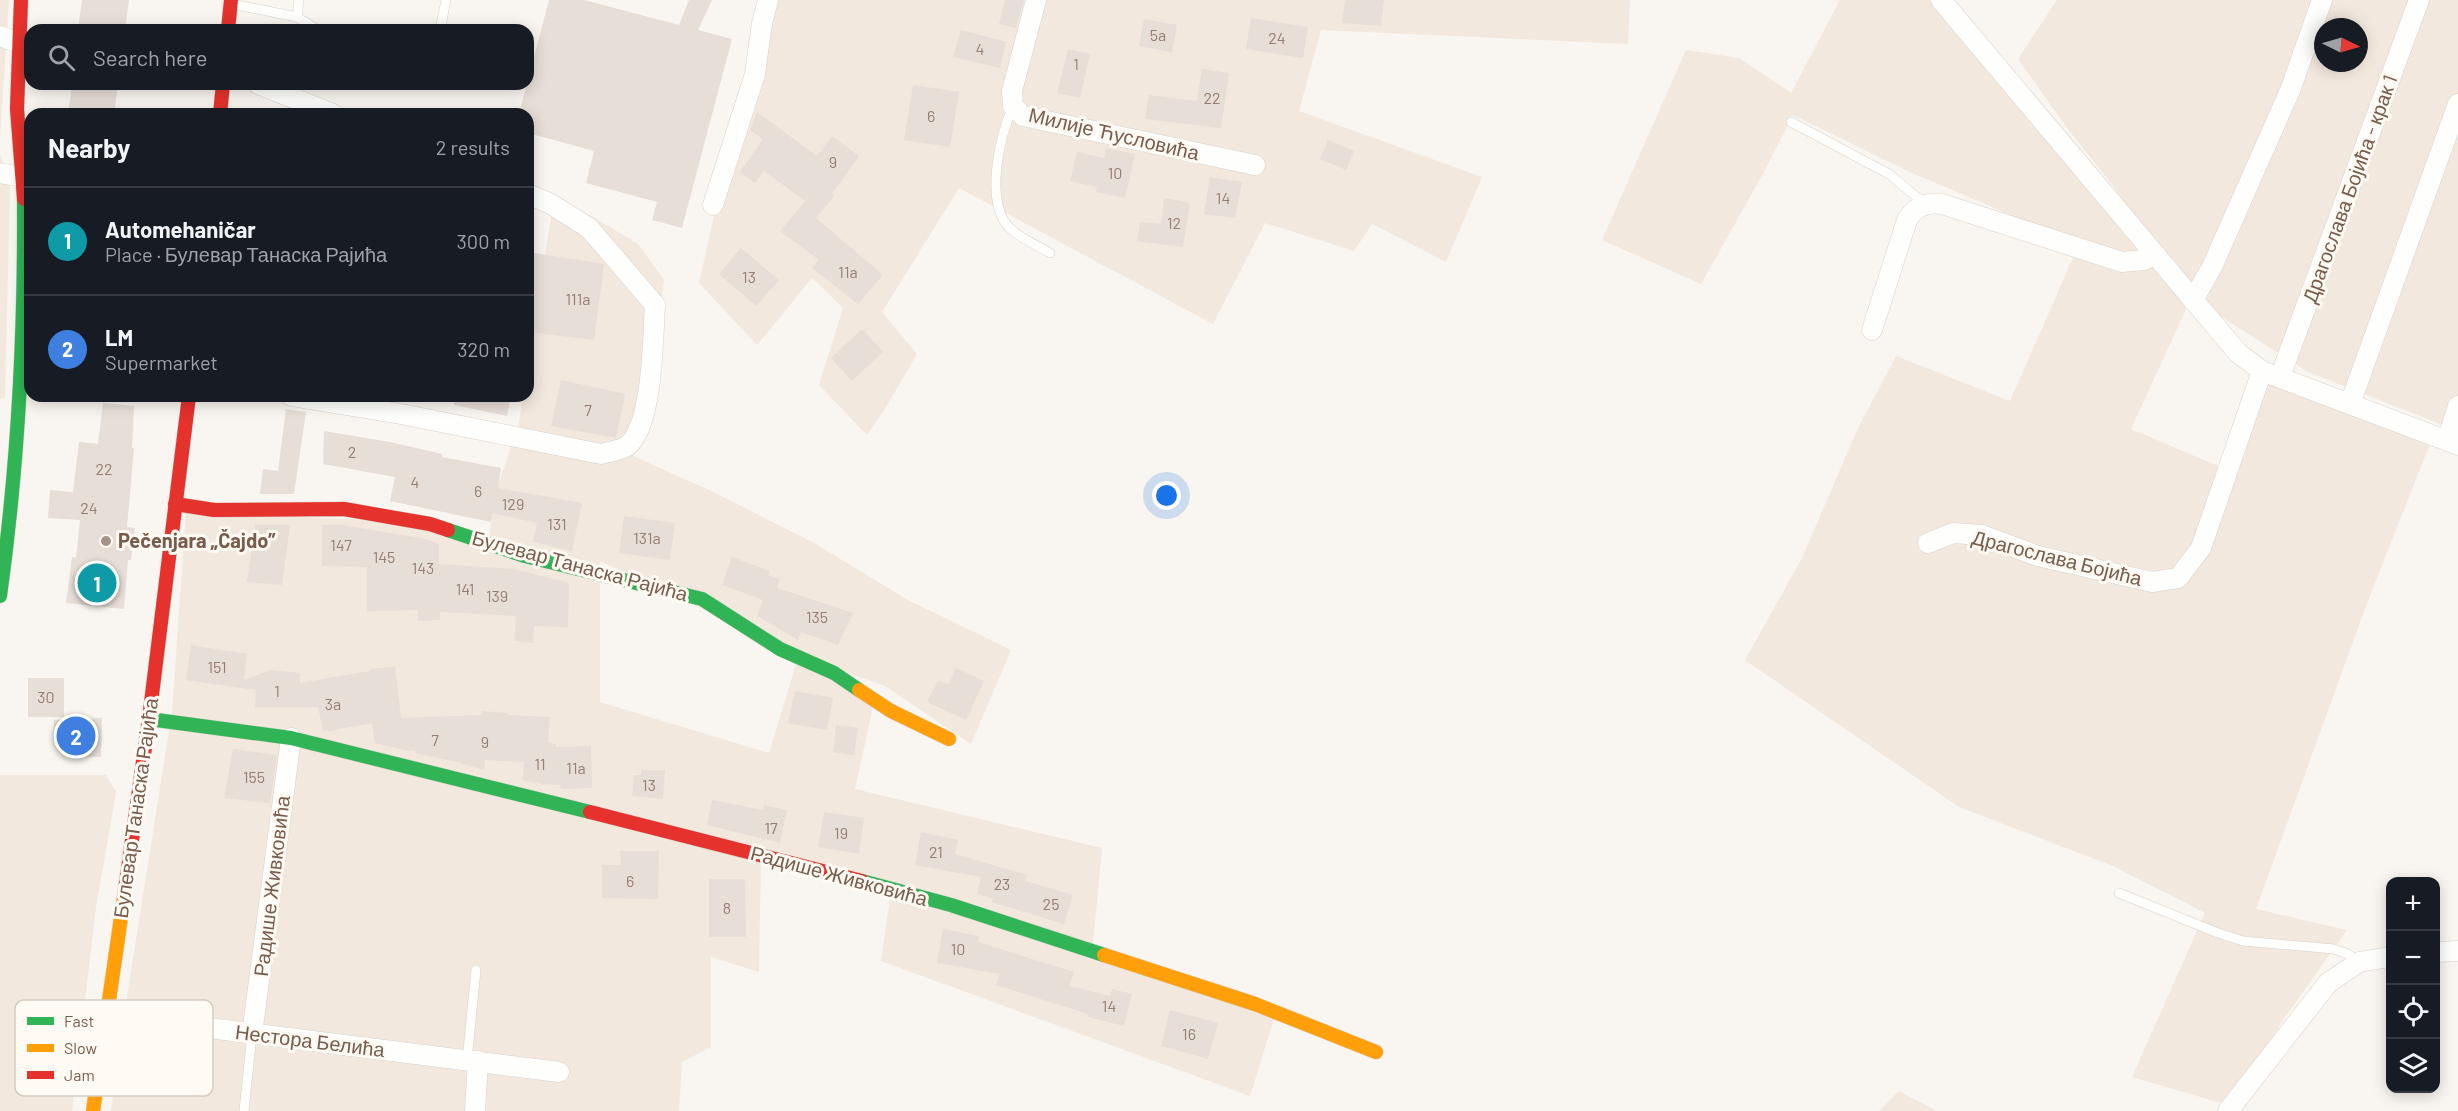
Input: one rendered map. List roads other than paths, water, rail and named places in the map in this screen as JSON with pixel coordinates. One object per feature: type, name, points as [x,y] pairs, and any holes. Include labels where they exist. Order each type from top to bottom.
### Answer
[{"type":"street","points":[[21,0],[17,110],[24,157]]},
{"type":"street","points":[[713,205],[754,74],[762,22],[768,0]]},
{"type":"street","name":"Милије Ћусловића","points":[[1036,0],[1012,91],[1013,106],[1023,116],[1255,165]]},
{"type":"street","points":[[1941,0],[2238,353],[2271,374],[2452,443],[2458,406]]},
{"type":"street","points":[[2193,300],[2212,267],[2291,88],[2322,0]]},
{"type":"street","name":"Драгослава Бојића - крак 1","points":[[2271,374],[2419,0]]},
{"type":"street","points":[[228,24],[230,2]]},
{"type":"street","points":[[0,36],[19,43]]},
{"type":"street","points":[[221,108],[222,90]]},
{"type":"street","points":[[273,90],[318,108]]},
{"type":"street","points":[[2350,404],[2458,104]]},
{"type":"street","points":[[0,173],[24,177]]},
{"type":"street","points":[[328,402],[401,414],[601,454],[627,446],[636,435],[650,389],[655,305],[589,228],[551,204],[534,197]]},
{"type":"street","points":[[1872,330],[1907,220],[1917,208],[1925,204],[1942,204],[2122,262],[2144,260],[2155,254]]},
{"type":"street","points":[[0,596],[12,510],[9,410],[24,230]]},
{"type":"street","name":"Драгослава Бојића","points":[[1928,543],[1953,533],[1982,535],[2038,556],[2141,580],[2152,582],[2178,579],[2201,548],[2271,374]]},
{"type":"street","name":"Булевар Танаска Рајића","points":[[108,1000],[149,718],[188,402]]},
{"type":"street","name":"Булевар Танаска Рајића","points":[[176,504],[214,510],[344,509],[409,520],[430,524],[525,556],[702,599],[780,649],[834,674],[891,711],[950,739]]},
{"type":"street","name":"Радише Живковића","points":[[149,718],[291,738],[797,864],[951,905],[1255,1004],[1376,1052]]},
{"type":"street","name":"Радише Живковића","points":[[252,1034],[291,738]]},
{"type":"street","points":[[2440,952],[2458,951]]},
{"type":"street","points":[[2228,1111],[2328,983],[2360,962],[2386,958]]},
{"type":"street","name":"Нестора Белића","points":[[213,1029],[559,1072]]},
{"type":"street","points":[[472,1060],[475,1111]]},
{"type":"street","name":"Булевар Танаска Рајића","points":[[93,1111],[95,1096]]},
{"type":"lane","points":[[297,17],[299,0]]},
{"type":"lane","points":[[441,24],[446,0]]},
{"type":"lane","points":[[230,2],[297,17],[308,24]]},
{"type":"lane","points":[[1013,106],[1004,126],[998,161],[997,199],[1000,211],[1005,221],[1016,233],[1050,253]]},
{"type":"lane","points":[[1791,122],[1889,174],[1925,204]]},
{"type":"lane","points":[[2119,893],[2243,941],[2334,949],[2360,962]]},
{"type":"lane","points":[[472,1060],[476,970]]},
{"type":"lane","points":[[244,1111],[252,1034]]},
{"type":"place","name":"Pečenjara „Čajdo”","points":[[106,541]]},
{"type":"place","name":"Automehaničar","points":[[97,583]]},
{"type":"place","name":"LM","points":[[76,736]]}]
